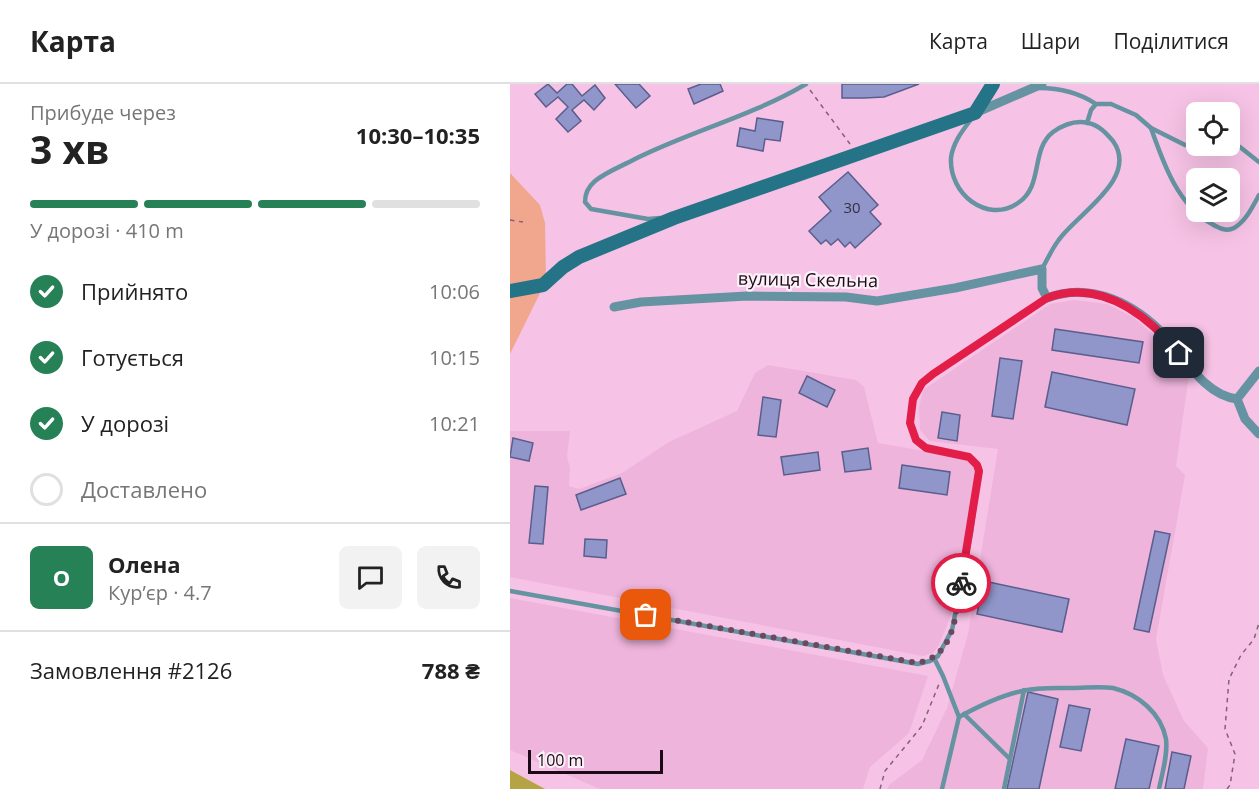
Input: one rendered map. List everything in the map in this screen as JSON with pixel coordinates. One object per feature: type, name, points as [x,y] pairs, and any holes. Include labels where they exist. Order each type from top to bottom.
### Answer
[{"type":"street","points":[[975,113],[993,84]]},
{"type":"street","points":[[510,291],[543,285],[563,267],[579,257],[674,218],[975,113],[1038,86]]},
{"type":"street","points":[[1042,269],[1042,288],[1047,298],[1062,292],[1084,292],[1103,294],[1122,304],[1153,325],[1217,393],[1226,398],[1237,399]]},
{"type":"street","name":"вулиця Скельна","points":[[614,307],[650,301],[747,296],[846,297],[877,301],[955,288],[1042,269]]},
{"type":"street","points":[[1237,399],[1259,371]]},
{"type":"street","points":[[1237,399],[1245,419],[1259,434]]},
{"type":"lane","points":[[674,218],[648,219],[603,212],[587,206],[585,197],[591,184],[648,153],[782,98],[806,84]]},
{"type":"lane","points":[[1038,86],[1082,95],[1096,104],[1111,104],[1136,114],[1150,128],[1186,145]]},
{"type":"lane","points":[[1087,123],[1091,110],[1096,104]]},
{"type":"lane","points":[[975,113],[956,141],[951,158],[953,173],[957,188],[969,201],[990,209],[1007,209],[1024,199],[1035,182],[1040,152],[1046,139],[1070,123],[1087,123],[1105,131],[1115,144],[1118,153],[1117,173],[1095,203],[1058,240],[1042,269]]},
{"type":"lane","points":[[1150,128],[1174,183],[1195,213],[1208,222],[1224,230],[1232,229],[1241,223],[1259,195]]},
{"type":"lane","points":[[1240,147],[1259,162]]},
{"type":"lane","points":[[510,591],[918,663],[934,658],[946,643],[952,630],[971,532],[979,471],[977,465],[969,457],[926,448],[916,440],[910,423],[913,399],[922,383],[933,374],[1047,298]]},
{"type":"lane","points":[[934,658],[958,717],[942,789]]},
{"type":"lane","points":[[958,717],[997,698],[1024,690],[1112,688],[1146,703],[1158,721],[1166,739],[1166,752],[1159,789]]},
{"type":"lane","points":[[1004,789],[1024,690]]},
{"type":"lane","points":[[964,714],[1010,759]]},
{"type":"path","points":[[806,84],[858,155]]},
{"type":"path","points":[[510,220],[523,222]]},
{"type":"path","points":[[1227,789],[1230,786],[1235,754],[1225,729],[1229,679],[1241,655],[1254,639],[1259,623]]},
{"type":"path","points":[[880,789],[885,771],[922,726],[943,676]]},
{"type":"shaded area","points":[[510,173],[540,205],[545,223],[546,281],[510,354]]},
{"type":"shaded area","points":[[1074,300],[1107,304],[1133,317],[1164,344],[1189,375],[1176,466],[1185,475],[1156,639],[1163,675],[1184,721],[1208,748],[1203,789],[887,789],[889,785],[922,760],[947,708],[968,634],[998,449],[930,441],[920,430],[919,408],[923,390],[1050,304]]},
{"type":"shaded area","points":[[768,365],[856,380],[864,387],[878,443],[970,459],[980,468],[959,595],[939,645],[933,653],[923,656],[510,577],[510,431],[570,431],[567,457],[570,468],[569,486],[579,489],[622,473],[669,442],[737,411],[755,373]]},
{"type":"shaded area","points":[[510,598],[928,676],[909,733],[870,767],[863,789],[600,789],[510,750]]},
{"type":"shaded area","points":[[510,770],[545,789],[510,789]]},
{"type":"building","points":[[548,84],[557,93],[567,84],[572,84],[582,96],[595,85],[605,98],[594,110],[584,100],[572,110],[581,121],[568,132],[556,119],[568,107],[558,97],[546,107],[535,94]]},
{"type":"building","points":[[615,84],[639,84],[650,96],[636,108]]},
{"type":"building","points":[[701,84],[720,84],[723,91],[694,104],[688,89]]},
{"type":"building","points":[[842,84],[919,84],[884,97],[842,98]]},
{"type":"building","points":[[757,118],[783,122],[780,141],[765,139],[763,151],[737,146],[740,128],[755,131]]},
{"type":"building","points":[[848,172],[878,205],[870,212],[881,224],[855,248],[850,242],[845,247],[838,239],[831,245],[826,240],[821,244],[809,231],[831,211],[819,197]]},
{"type":"building","points":[[1055,329],[1143,342],[1139,363],[1052,350]]},
{"type":"building","points":[[1000,358],[1022,361],[1013,419],[992,416]]},
{"type":"building","points":[[1052,372],[1135,389],[1127,425],[1045,407]]},
{"type":"building","points":[[807,376],[835,390],[827,407],[799,393]]},
{"type":"building","points":[[763,397],[781,400],[776,437],[758,435]]},
{"type":"building","points":[[942,412],[960,415],[957,441],[938,438]]},
{"type":"building","points":[[513,438],[533,443],[529,461],[510,457]]},
{"type":"building","points":[[868,448],[871,469],[845,472],[842,452]]},
{"type":"building","points":[[818,452],[820,470],[784,475],[781,457]]},
{"type":"building","points":[[902,465],[950,472],[947,495],[899,488]]},
{"type":"building","points":[[620,478],[626,494],[581,510],[576,495]]},
{"type":"building","points":[[535,486],[548,487],[543,544],[529,543]]},
{"type":"building","points":[[1155,531],[1170,534],[1149,632],[1134,629]]},
{"type":"building","points":[[585,539],[607,540],[606,558],[584,556]]},
{"type":"building","points":[[984,581],[1069,599],[1062,632],[977,614]]},
{"type":"building","points":[[1028,692],[1058,699],[1039,789],[1007,789]]},
{"type":"building","points":[[1069,705],[1090,709],[1081,751],[1060,747]]},
{"type":"building","points":[[1126,739],[1159,746],[1149,789],[1115,789]]},
{"type":"building","points":[[1172,752],[1191,756],[1184,789],[1165,789]]},
{"type":"way so far","points":[[646,615],[918,663],[930,661],[938,656],[946,643],[952,630],[961,583]]},
{"type":"route","points":[[961,583],[979,471],[977,465],[969,457],[926,448],[916,440],[911,430],[911,407],[922,383],[942,367],[1047,298],[1062,292],[1103,294],[1153,325],[1179,353]]}]
